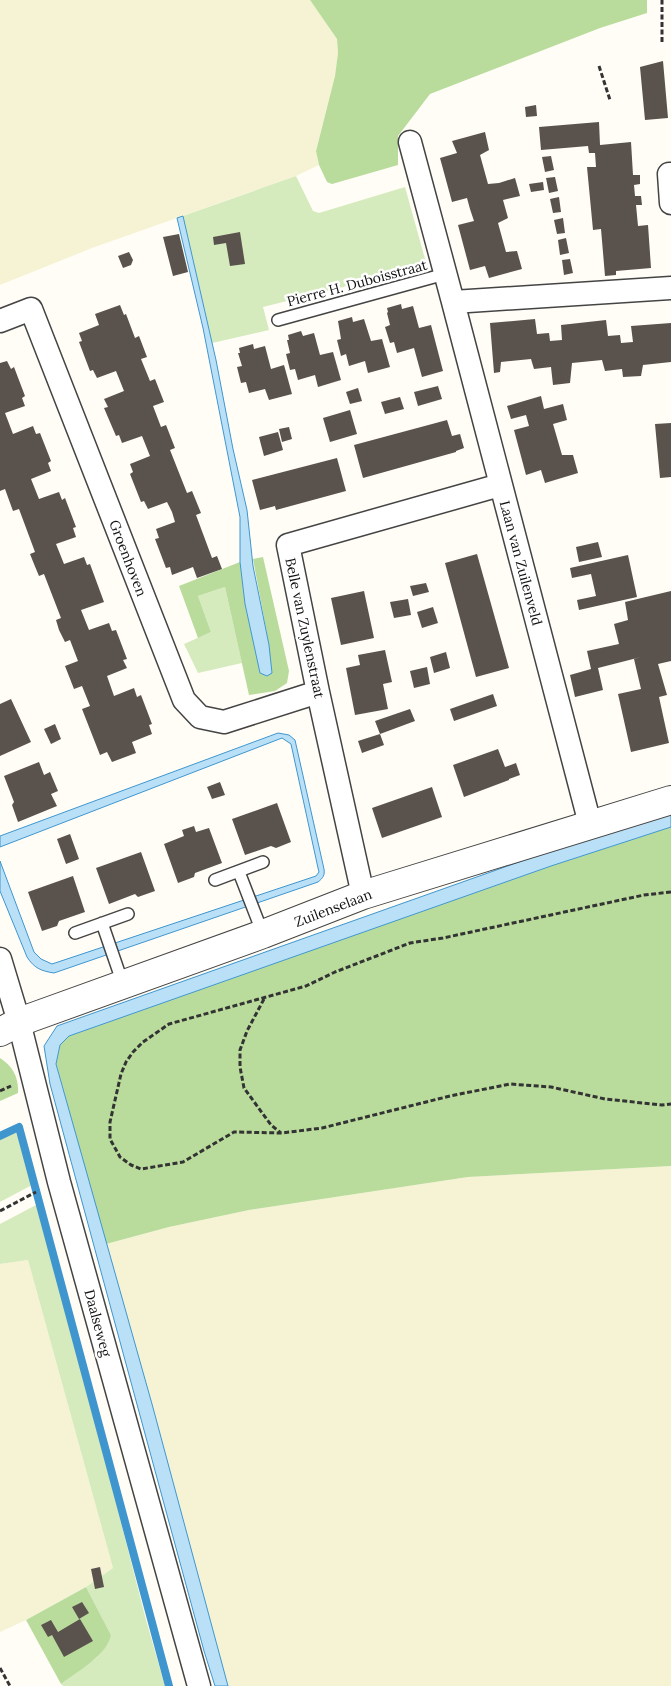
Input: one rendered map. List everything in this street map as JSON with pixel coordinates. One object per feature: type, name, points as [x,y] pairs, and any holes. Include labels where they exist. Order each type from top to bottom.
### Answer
[{"type":"street","name":"Laan van Zuilenveld","points":[[410,142],[590,824]]},
{"type":"street","points":[[671,174],[669,174],[671,204]]},
{"type":"street","points":[[452,302],[671,288]]},
{"type":"street","name":"Groenhoven","points":[[0,321],[31,309],[184,700],[200,717],[224,722],[318,692]]},
{"type":"street","name":"Belle van Zuylenstraat","points":[[363,895],[288,545],[500,485]]},
{"type":"street","name":"Zuilenselaan","points":[[10,1027],[263,934],[363,895],[671,800]]},
{"type":"street","name":"Daalseweg","points":[[0,958],[10,1027],[59,1182],[199,1686]]},
{"type":"lane","name":"Pierre H. Duboisstraat","points":[[278,320],[445,274]]},
{"type":"lane","points":[[214,880],[263,862]]},
{"type":"lane","points":[[239,872],[263,934]]},
{"type":"lane","points":[[75,933],[128,914]]},
{"type":"lane","points":[[102,924],[123,984]]},
{"type":"path","points":[[662,0],[662,42]]},
{"type":"path","points":[[599,66],[610,100]]},
{"type":"path","points":[[671,892],[644,894],[443,938],[410,942],[335,972],[306,986],[170,1024],[143,1042],[133,1052],[121,1074],[110,1122],[110,1139],[120,1157],[141,1169],[183,1162],[234,1132],[282,1133],[322,1128],[450,1096],[510,1084],[551,1087],[605,1099],[662,1105],[671,1104]]},
{"type":"path","points":[[272,996],[265,999],[260,1005],[247,1031],[240,1050],[240,1067],[244,1088],[271,1125],[282,1133]]},
{"type":"path","points":[[0,1211],[59,1182]]},
{"type":"path","points":[[0,1668],[10,1686]]},
{"type":"shaded area","points":[[0,0],[310,0],[337,39],[338,53],[335,76],[316,150],[319,165],[296,176],[92,248],[0,285]]},
{"type":"shaded area","points":[[671,1166],[671,1686],[228,1686],[152,1404],[106,1244],[169,1227],[249,1210],[468,1177]]},
{"type":"shaded area","points":[[28,1260],[113,1568],[86,1587],[0,1632],[0,1264]]},
{"type":"green space","points":[[310,0],[647,0],[647,13],[600,28],[430,94],[398,136],[398,165],[332,184],[327,182],[319,165],[316,151],[335,76],[338,53],[337,39]]},
{"type":"green space","points":[[296,176],[313,211],[319,213],[405,187],[427,266],[263,307],[269,330],[212,343],[183,216]]},
{"type":"green space","points":[[263,557],[289,671],[287,683],[275,691],[249,695],[225,587],[198,596],[211,632],[198,638],[179,586],[240,562],[245,604],[260,673],[267,676],[272,673],[269,645],[253,559]]},
{"type":"green space","points":[[225,587],[242,663],[198,673],[184,644],[211,632],[198,596]]},
{"type":"green space","points":[[671,827],[671,1166],[468,1177],[249,1210],[169,1227],[106,1244],[56,1063],[60,1045],[69,1036],[551,866]]},
{"type":"green space","points":[[0,1058],[12,1069],[16,1077],[18,1093],[0,1101]]},
{"type":"green space","points":[[13,1132],[17,1133],[32,1185],[0,1202],[0,1138]]},
{"type":"green space","points":[[38,1204],[146,1620],[165,1686],[63,1686],[61,1684],[97,1657],[111,1635],[86,1587],[113,1568],[28,1260],[0,1264],[0,1224]]},
{"type":"green space","points":[[86,1587],[111,1635],[98,1656],[61,1684],[26,1620]]},
{"type":"water","points":[[183,216],[216,360],[247,510],[253,566],[269,645],[272,673],[267,676],[260,673],[245,604],[240,562],[240,517],[203,328],[177,218]]},
{"type":"water","points":[[278,733],[289,735],[295,740],[324,869],[324,875],[320,881],[54,973],[42,970],[32,964],[27,957],[0,891],[0,861],[34,952],[41,959],[52,964],[316,876],[319,872],[291,744],[282,738],[0,847],[0,836]]},
{"type":"water","points":[[671,811],[671,827],[551,866],[69,1036],[60,1045],[56,1064],[152,1404],[228,1686],[215,1686],[50,1084],[44,1046],[57,1026],[609,830]]},
{"type":"building","points":[[663,61],[668,118],[645,120],[640,67]]},
{"type":"building","points":[[536,105],[537,116],[526,117],[525,107]]},
{"type":"building","points":[[599,122],[600,145],[631,142],[633,175],[640,175],[640,184],[634,185],[635,196],[641,196],[642,205],[636,205],[638,226],[648,225],[651,268],[616,271],[616,275],[605,276],[601,229],[593,230],[587,167],[596,167],[595,153],[589,153],[588,146],[541,150],[539,127]]},
{"type":"building","points":[[485,132],[489,150],[480,155],[488,184],[515,178],[520,196],[503,200],[508,218],[498,223],[506,252],[517,251],[522,269],[489,278],[485,266],[470,270],[458,225],[474,221],[467,198],[452,202],[440,158],[457,153],[452,141]]},
{"type":"building","points":[[551,156],[554,170],[545,172],[542,157]]},
{"type":"building","points":[[555,177],[558,191],[549,193],[546,178]]},
{"type":"building","points":[[543,182],[544,190],[531,192],[529,184]]},
{"type":"building","points":[[559,197],[561,212],[553,213],[550,199]]},
{"type":"building","points":[[563,218],[565,233],[557,234],[554,220]]},
{"type":"building","points":[[240,232],[245,264],[230,266],[226,243],[214,245],[213,237]]},
{"type":"building","points":[[179,234],[188,272],[173,276],[163,237]]},
{"type":"building","points":[[566,238],[569,253],[560,255],[558,240]]},
{"type":"building","points":[[129,252],[133,260],[131,265],[123,268],[118,256]]},
{"type":"building","points":[[570,259],[573,273],[564,275],[562,260]]},
{"type":"building","points":[[401,304],[402,309],[413,306],[419,328],[431,325],[443,371],[422,377],[414,348],[397,353],[394,342],[390,343],[385,327],[390,325],[387,308]]},
{"type":"building","points":[[120,305],[124,315],[126,314],[135,338],[139,336],[147,357],[141,359],[150,381],[155,379],[164,402],[153,406],[161,427],[166,425],[175,448],[170,450],[187,493],[192,491],[201,513],[196,515],[212,558],[217,556],[222,569],[197,578],[193,567],[172,575],[170,567],[166,568],[155,539],[159,538],[156,529],[175,522],[172,512],[167,502],[148,509],[144,501],[141,502],[130,474],[133,472],[130,464],[150,456],[142,436],[122,443],[119,435],[116,436],[104,408],[108,407],[104,399],[124,391],[116,371],[97,378],[93,370],[90,371],[79,342],[82,341],[79,333],[99,325],[95,314]]},
{"type":"building","points":[[352,317],[353,322],[364,319],[371,341],[382,339],[390,367],[368,373],[365,361],[349,366],[346,354],[341,356],[337,340],[341,339],[338,321]]},
{"type":"building","points":[[535,319],[537,334],[549,333],[550,341],[562,340],[561,325],[606,320],[608,336],[620,335],[621,343],[633,342],[631,326],[671,323],[671,362],[643,365],[641,376],[623,377],[622,369],[605,371],[602,360],[572,363],[570,383],[553,385],[551,367],[534,369],[531,359],[501,362],[500,372],[494,373],[490,323]]},
{"type":"building","points":[[301,331],[303,336],[314,333],[320,355],[333,352],[341,380],[318,387],[315,375],[298,380],[295,369],[290,370],[286,354],[290,353],[287,340],[289,340],[288,335]]},
{"type":"building","points":[[253,344],[254,349],[265,346],[271,369],[284,365],[292,394],[269,400],[265,389],[249,393],[246,382],[241,383],[237,367],[242,366],[238,353],[240,353],[239,348]]},
{"type":"building","points":[[7,361],[11,369],[14,367],[25,396],[22,398],[25,406],[5,413],[13,434],[33,426],[36,434],[40,433],[51,461],[48,463],[51,471],[31,479],[39,499],[59,492],[62,500],[65,498],[76,527],[73,528],[76,537],[56,544],[64,564],[84,557],[87,565],[90,564],[104,602],[81,610],[89,630],[109,623],[112,631],[116,630],[127,659],[123,660],[127,668],[107,676],[114,696],[134,688],[137,697],[141,695],[152,724],[149,725],[152,734],[132,742],[136,753],[112,762],[107,752],[100,755],[82,709],[90,706],[82,686],[74,689],[65,666],[78,661],[70,640],[65,642],[59,630],[56,620],[61,618],[44,574],[39,576],[30,554],[35,552],[19,509],[13,511],[5,489],[0,491],[0,363]]},
{"type":"building","points":[[438,386],[442,399],[418,406],[414,392]]},
{"type":"building","points":[[358,388],[362,401],[350,404],[346,392]]},
{"type":"building","points":[[541,396],[544,409],[563,404],[567,420],[553,424],[562,455],[573,455],[578,473],[545,483],[541,470],[526,475],[514,430],[529,426],[526,415],[511,419],[507,406]]},
{"type":"building","points":[[400,397],[404,409],[385,414],[381,402]]},
{"type":"building","points":[[350,410],[357,434],[330,442],[323,418]]},
{"type":"building","points":[[447,420],[452,436],[460,434],[464,448],[456,452],[363,478],[354,445]]},
{"type":"building","points":[[671,423],[671,477],[660,478],[655,424]]},
{"type":"building","points":[[289,427],[292,439],[282,442],[279,429]]},
{"type":"building","points":[[278,432],[283,450],[264,456],[259,437]]},
{"type":"building","points":[[337,458],[346,491],[276,510],[275,506],[260,510],[252,480]]},
{"type":"building","points":[[598,542],[602,557],[579,562],[576,547]]},
{"type":"building","points":[[477,554],[509,668],[476,677],[445,563]]},
{"type":"building","points":[[628,555],[637,597],[579,610],[577,600],[596,596],[591,574],[572,578],[570,568]]},
{"type":"building","points":[[426,583],[429,592],[413,596],[410,586]]},
{"type":"building","points":[[364,591],[374,638],[341,645],[331,598]]},
{"type":"building","points":[[671,591],[671,661],[658,664],[667,695],[659,697],[669,743],[631,752],[618,694],[641,689],[634,659],[641,657],[598,668],[603,690],[575,697],[570,675],[591,669],[587,651],[619,644],[614,624],[628,620],[625,602]]},
{"type":"building","points":[[408,599],[411,615],[394,618],[390,602]]},
{"type":"building","points":[[433,607],[438,623],[422,628],[417,612]]},
{"type":"building","points":[[385,650],[392,682],[383,684],[388,709],[355,715],[346,668],[360,665],[358,655]]},
{"type":"building","points":[[446,652],[450,668],[434,673],[430,657]]},
{"type":"building","points":[[427,667],[430,684],[414,688],[410,671]]},
{"type":"building","points":[[493,694],[497,706],[454,721],[450,709]]},
{"type":"building","points":[[11,699],[31,742],[0,756],[0,704]]},
{"type":"building","points":[[410,709],[415,721],[380,734],[375,721]]},
{"type":"building","points":[[55,724],[61,739],[51,744],[44,729]]},
{"type":"building","points":[[380,734],[384,745],[362,753],[358,741]]},
{"type":"building","points":[[498,749],[505,767],[516,763],[520,775],[464,797],[453,765]]},
{"type":"building","points":[[39,762],[44,775],[50,772],[58,791],[51,794],[57,806],[18,822],[12,805],[14,802],[4,776]]},
{"type":"building","points":[[220,782],[225,795],[212,799],[207,787]]},
{"type":"building","points":[[432,787],[442,817],[382,838],[372,808]]},
{"type":"building","points":[[277,803],[291,842],[276,848],[271,846],[245,855],[232,819]]},
{"type":"building","points":[[194,826],[196,832],[209,828],[222,863],[195,873],[194,877],[178,883],[164,844],[184,836],[182,830]]},
{"type":"building","points":[[70,834],[79,859],[66,864],[57,839]]},
{"type":"building","points":[[141,852],[155,891],[138,897],[135,894],[109,904],[96,868]]},
{"type":"building","points":[[73,876],[85,912],[59,921],[57,926],[42,931],[28,892]]},
{"type":"building","points":[[100,1567],[104,1587],[95,1589],[91,1569]]},
{"type":"building","points":[[82,1602],[89,1613],[79,1619],[72,1607]]},
{"type":"building","points":[[80,1619],[93,1641],[64,1657],[52,1635],[48,1637],[41,1625],[51,1620],[58,1632]]},
{"type":"waterway","points":[[0,1136],[19,1127],[169,1686]]}]
